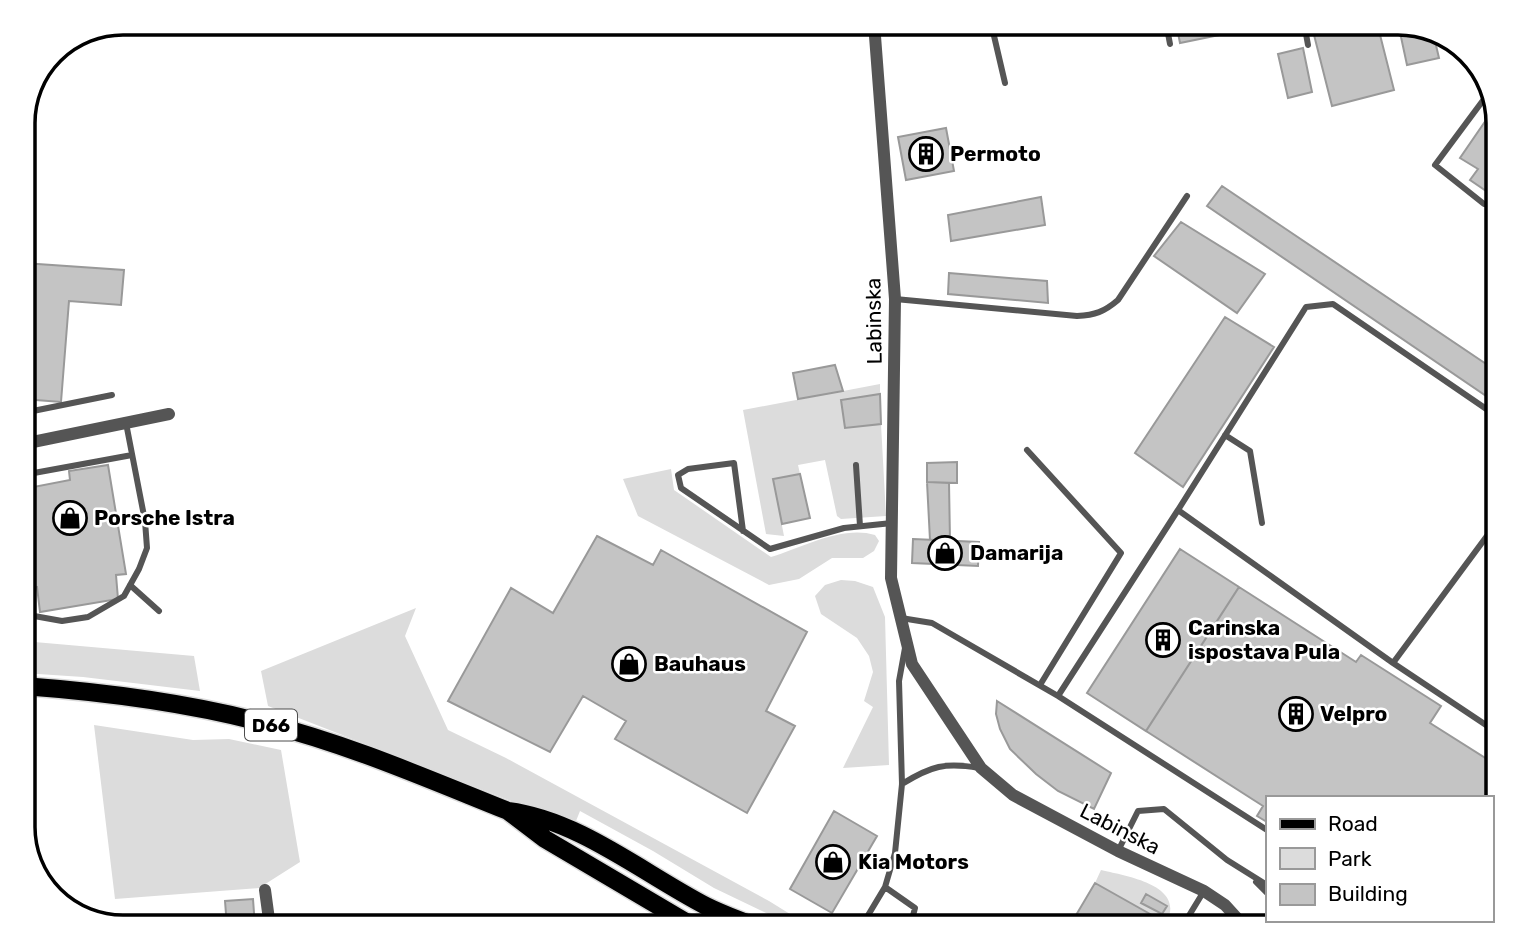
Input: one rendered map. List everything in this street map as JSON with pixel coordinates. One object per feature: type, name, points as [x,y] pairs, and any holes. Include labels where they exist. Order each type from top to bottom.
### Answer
[{"type":"main road","name":"D66","points":[[35,686],[172,702],[265,723],[381,760],[508,811],[545,839],[675,915]]},
{"type":"main road","name":"D66","points":[[508,811],[528,813],[550,821],[728,915]]},
{"type":"street","name":"Labinska","points":[[875,35],[895,299],[891,578],[912,664],[981,768],[1013,795],[1118,851],[1204,891],[1225,905],[1234,915]]},
{"type":"street","points":[[35,442],[169,414]]},
{"type":"street","points":[[265,890],[268,915]]},
{"type":"lane","points":[[994,35],[1005,83]]},
{"type":"lane","points":[[1168,35],[1170,44]]},
{"type":"lane","points":[[1306,35],[1308,46]]},
{"type":"lane","points":[[1483,101],[1435,165],[1484,204]]},
{"type":"lane","points":[[895,299],[1095,316],[1118,300],[1187,195]]},
{"type":"lane","points":[[1058,696],[1306,307],[1333,304],[1486,409]]},
{"type":"lane","points":[[35,411],[112,395]]},
{"type":"lane","points":[[35,616],[62,621],[88,617],[124,596],[130,585],[147,548],[145,521],[126,423]]},
{"type":"lane","points":[[1225,435],[1250,451],[1262,523]]},
{"type":"lane","points":[[1027,450],[1121,553],[1040,685]]},
{"type":"lane","points":[[35,473],[132,455]]},
{"type":"lane","points":[[743,531],[734,463],[688,469],[678,475],[681,488],[743,531],[769,549],[844,528],[892,523]]},
{"type":"lane","points":[[856,465],[860,527]]},
{"type":"lane","points":[[1178,510],[1393,663],[1486,725]]},
{"type":"lane","points":[[1393,663],[1486,537]]},
{"type":"lane","points":[[130,585],[159,611]]},
{"type":"lane","points":[[901,618],[932,623],[1040,685],[1266,829]]},
{"type":"lane","points":[[868,915],[885,887],[895,853],[902,784],[900,681],[906,642]]},
{"type":"lane","points":[[902,784],[922,772],[953,764],[981,768]]},
{"type":"lane","points":[[1118,851],[1138,811],[1164,809],[1253,878],[1266,892]]},
{"type":"lane","points":[[1253,878],[1266,884]]},
{"type":"lane","points":[[885,887],[915,908],[913,915]]},
{"type":"lane","points":[[1189,915],[1204,891]]},
{"type":"green space","points":[[880,384],[880,394],[841,400],[845,428],[881,424],[886,516],[841,519],[837,516],[825,460],[798,465],[800,474],[773,479],[784,536],[766,534],[743,410]]},
{"type":"green space","points":[[671,469],[674,490],[771,557],[836,535],[863,533],[875,535],[879,541],[874,551],[863,558],[832,558],[799,579],[769,585],[638,516],[623,479]]},
{"type":"green space","points":[[841,580],[873,587],[885,617],[889,765],[843,768],[873,707],[864,701],[873,672],[869,656],[857,638],[821,614],[815,596],[825,585]]},
{"type":"green space","points":[[416,608],[405,636],[448,730],[506,758],[792,915],[770,915],[714,888],[580,811],[576,821],[524,806],[268,706],[261,671]]},
{"type":"green space","points":[[35,642],[194,656],[200,691],[35,674]]},
{"type":"green space","points":[[94,725],[193,740],[229,739],[281,750],[300,862],[259,888],[115,899]]},
{"type":"green space","points":[[1101,870],[1151,884],[1168,900],[1168,915],[1152,915],[1095,883]]},
{"type":"building","points":[[1178,35],[1219,35],[1180,43]]},
{"type":"building","points":[[1314,35],[1380,35],[1394,90],[1332,106]]},
{"type":"building","points":[[1401,35],[1421,38],[1436,44],[1439,58],[1407,65]]},
{"type":"building","points":[[1303,48],[1312,92],[1288,98],[1278,54]]},
{"type":"building","points":[[1486,120],[1486,191],[1470,180],[1478,169],[1460,158]]},
{"type":"building","name":"Permoto","points":[[946,128],[954,171],[906,180],[898,137]]},
{"type":"building","points":[[1222,186],[1486,364],[1486,396],[1207,206]]},
{"type":"building","points":[[1041,197],[1045,225],[951,241],[948,215]]},
{"type":"building","points":[[1181,222],[1265,274],[1237,313],[1154,256]]},
{"type":"building","points":[[35,264],[124,270],[121,305],[69,301],[61,402],[35,400]]},
{"type":"building","points":[[949,273],[1047,281],[1048,303],[948,294]]},
{"type":"building","points":[[1225,317],[1274,347],[1183,487],[1135,453]]},
{"type":"building","points":[[835,365],[843,391],[798,399],[793,373]]},
{"type":"building","points":[[880,394],[881,424],[845,428],[841,400]]},
{"type":"building","points":[[957,462],[957,483],[927,482],[927,463]]},
{"type":"building","name":"Porsche Istra","points":[[108,465],[126,574],[116,575],[118,599],[40,612],[35,587],[35,487],[70,480],[69,471]]},
{"type":"building","points":[[800,474],[810,518],[782,524],[773,479]]},
{"type":"building","points":[[927,482],[949,483],[950,541],[930,540]]},
{"type":"building","name":"Bauhaus","points":[[597,536],[653,565],[661,550],[807,632],[766,711],[795,726],[747,813],[615,739],[626,721],[583,696],[550,752],[448,701],[511,588],[553,613]]},
{"type":"building","name":"Damarija","points":[[913,539],[979,542],[978,566],[912,563]]},
{"type":"building","name":"Carinska ispostava Pula","points":[[1180,549],[1239,587],[1146,731],[1087,693]]},
{"type":"building","name":"Velpro","points":[[1239,587],[1356,662],[1361,655],[1441,706],[1430,723],[1486,758],[1486,796],[1266,796],[1266,821],[1257,816],[1263,806],[1146,731]]},
{"type":"building","points":[[997,701],[1111,773],[1094,809],[1058,791],[1010,749],[1000,729],[996,714]]},
{"type":"building","name":"Kia Motors","points":[[834,811],[877,836],[832,913],[790,889]]},
{"type":"building","points":[[1095,883],[1152,915],[1076,915]]},
{"type":"building","points":[[1146,894],[1167,906],[1162,914],[1141,903]]},
{"type":"building","points":[[253,899],[254,915],[226,915],[225,901]]},
{"type":"place","name":"Permoto","points":[[926,154]]},
{"type":"place","name":"Porsche Istra","points":[[70,518]]},
{"type":"place","name":"Damarija","points":[[945,553]]},
{"type":"place","name":"Carinska ispostava Pula","points":[[1163,640]]},
{"type":"place","name":"Bauhaus","points":[[629,664]]},
{"type":"place","name":"Velpro","points":[[1296,714]]},
{"type":"place","name":"Kia Motors","points":[[833,862]]}]
